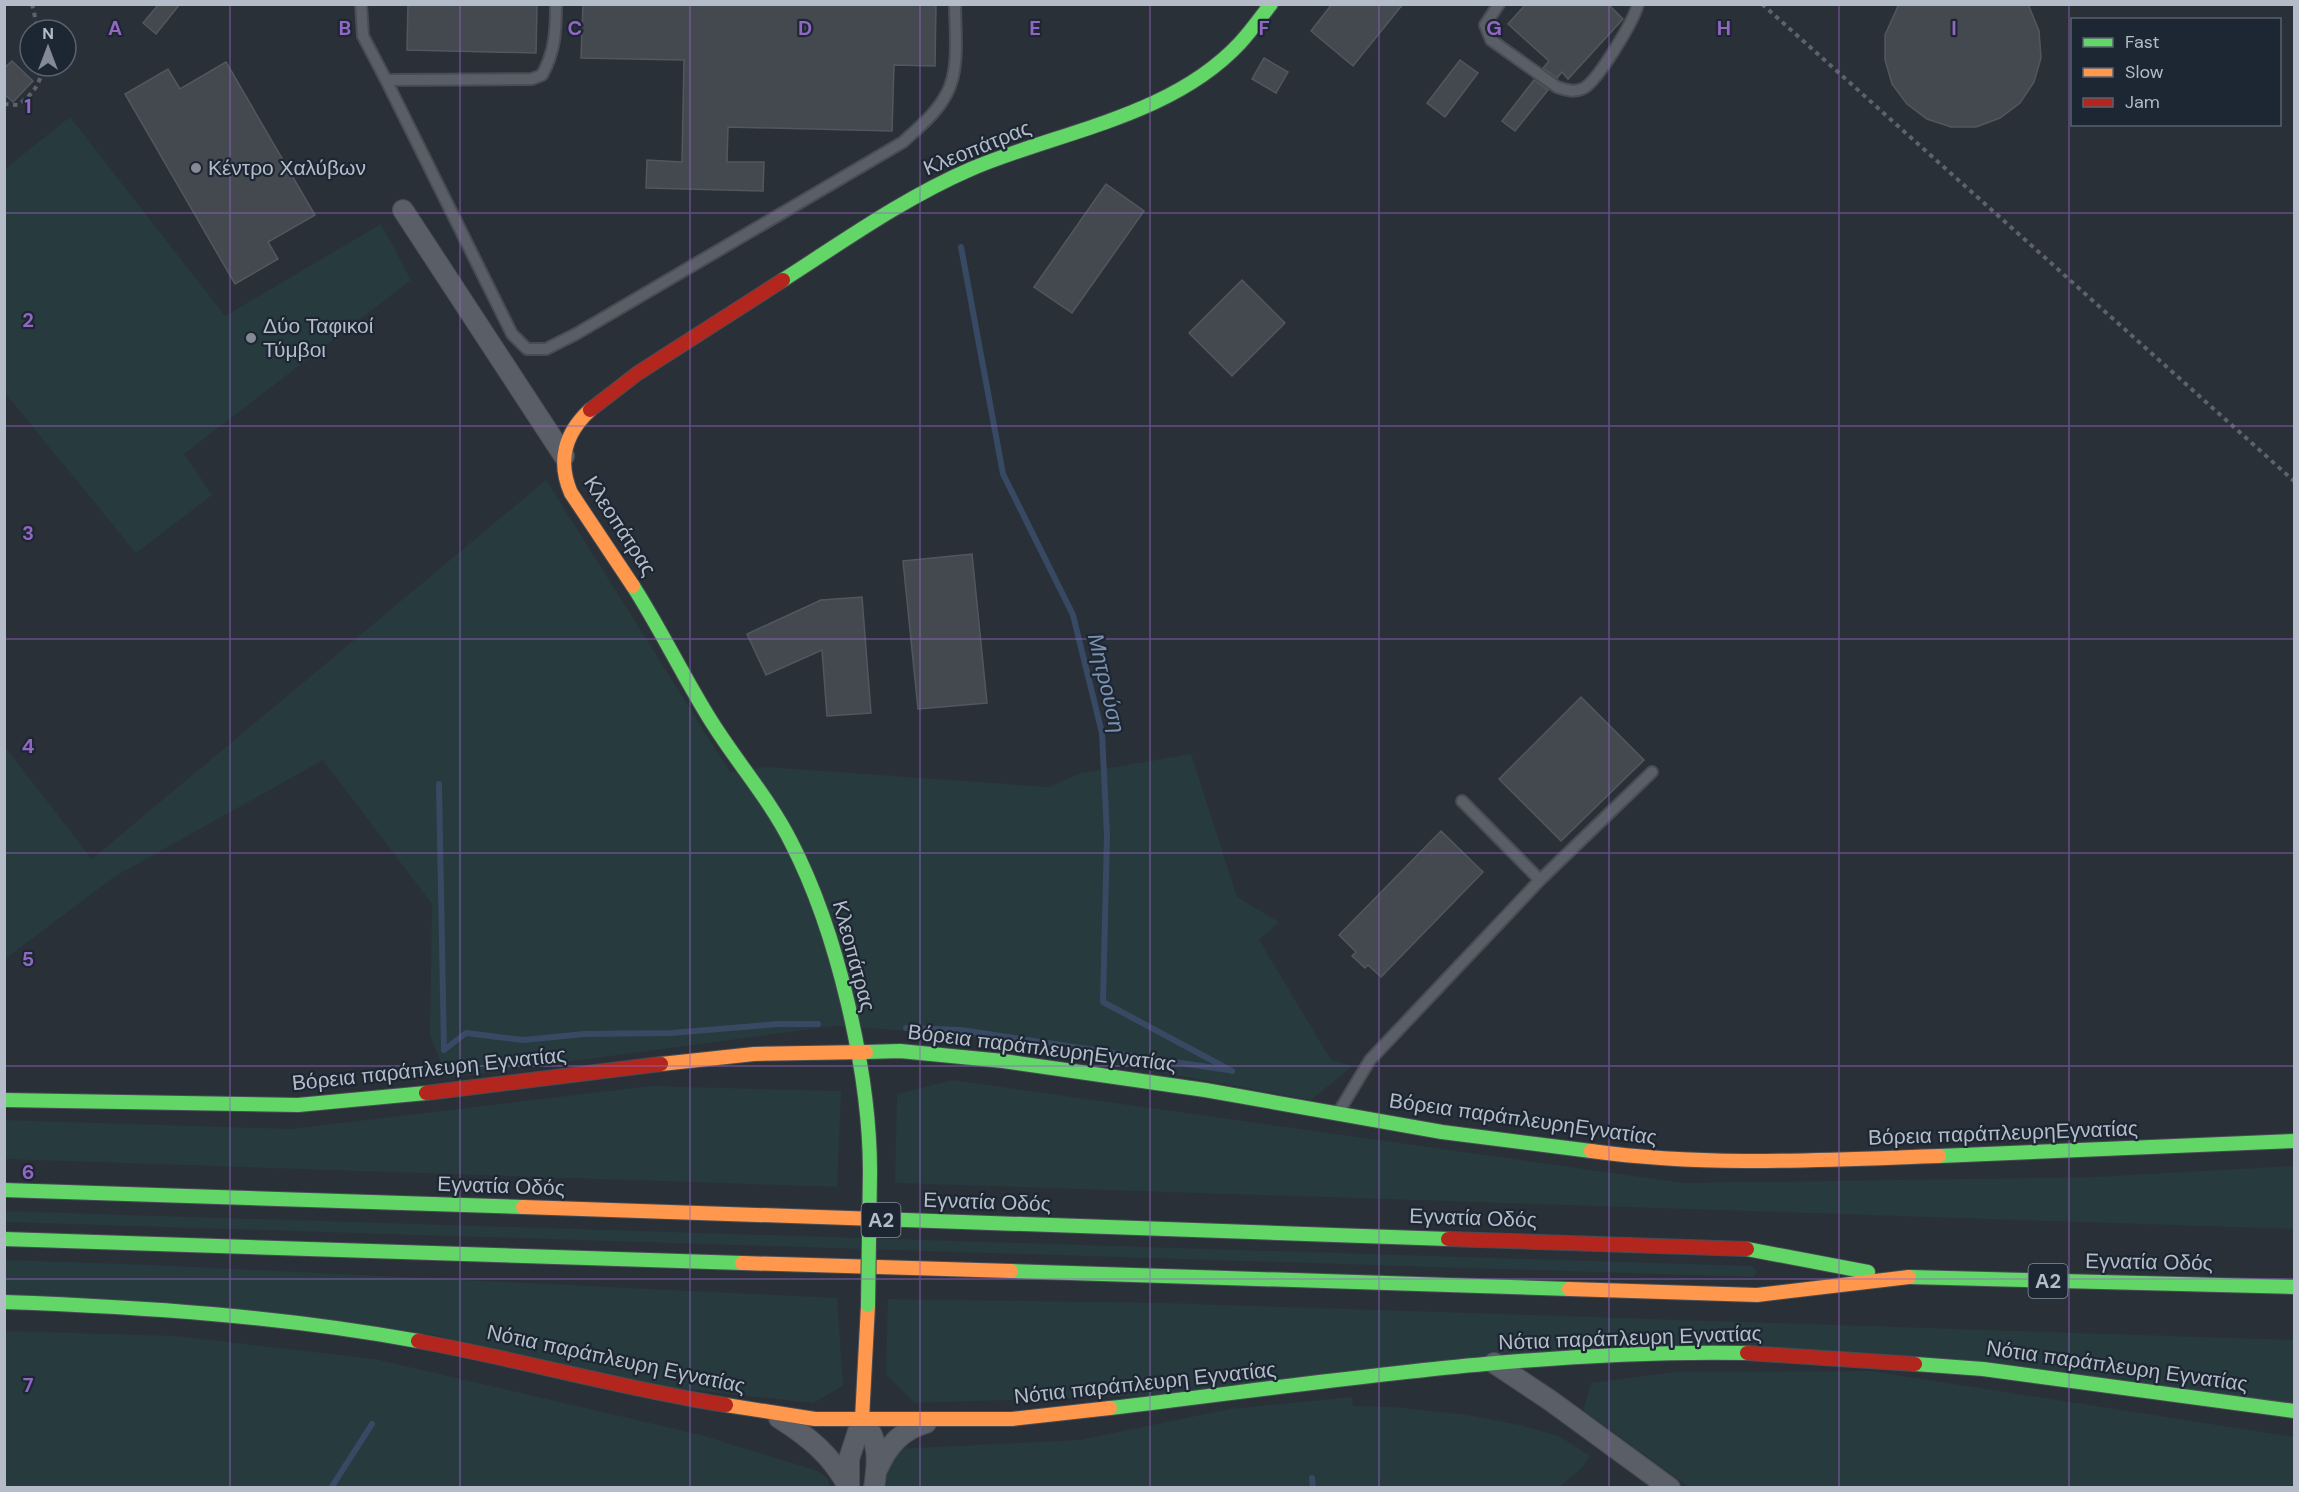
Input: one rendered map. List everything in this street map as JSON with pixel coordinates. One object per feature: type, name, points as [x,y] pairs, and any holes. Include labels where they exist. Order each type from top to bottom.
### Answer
[{"type":"main road","name":"Κλεοπάτρας","points":[[862,1419],[868,1305],[870,1172],[866,1094],[833,951],[802,862],[777,818],[708,716],[635,587],[571,494],[565,480],[564,456],[574,428],[596,405],[632,378],[785,279],[948,178],[1129,113],[1182,87],[1238,49],[1271,4]]},
{"type":"main road","name":"Βόρεια παράπλευρηΕγνατίας","points":[[858,1052],[900,1051],[1003,1061],[1205,1090],[1442,1132],[1585,1153],[1715,1162],[1927,1157],[2295,1141]]},
{"type":"main road","name":"Βόρεια παράπλευρη Εγνατίας","points":[[4,1100],[298,1106],[417,1095],[701,1059],[754,1054],[858,1052]]},
{"type":"main road","name":"Εγνατία Οδός","points":[[4,1190],[1758,1249],[1894,1277]]},
{"type":"main road","name":"Εγνατία Οδός","points":[[4,1239],[1756,1295],[1894,1277],[2295,1287]]},
{"type":"main road","name":"Νότια παράπλευρη Εγνατίας","points":[[4,1302],[161,1307],[348,1328],[490,1354],[674,1397],[815,1419],[932,1421],[1012,1419],[1494,1364],[1689,1353],[1804,1355],[1983,1369],[2295,1411]]},
{"type":"street","points":[[403,210],[564,456]]},
{"type":"street","points":[[1494,1364],[1551,1401],[1670,1488]]},
{"type":"street","points":[[771,1413],[817,1443],[836,1464],[849,1488]]},
{"type":"street","points":[[849,1488],[849,1459],[862,1419]]},
{"type":"street","points":[[862,1419],[871,1430],[876,1443],[875,1479]]},
{"type":"street","points":[[875,1479],[885,1453],[897,1438],[914,1426],[932,1421]]},
{"type":"lane","points":[[361,4],[363,36],[512,334],[527,349],[546,349],[903,142],[934,113],[948,91],[954,60],[955,4]]},
{"type":"lane","points":[[386,80],[532,79],[542,75],[551,59],[556,35],[556,4]]},
{"type":"lane","points":[[1499,4],[1485,25],[1491,40],[1557,87],[1569,91],[1586,87],[1596,75],[1632,22],[1638,4]]},
{"type":"lane","points":[[1337,1113],[1370,1060],[1540,880],[1652,772]]},
{"type":"lane","points":[[1462,801],[1540,880]]},
{"type":"path","points":[[1762,4],[2295,481]]},
{"type":"path","points":[[4,104],[18,105],[33,94],[41,78]]},
{"type":"green space","points":[[70,117],[225,316],[381,224],[411,280],[184,454],[212,495],[136,553],[5,393],[5,169]]},
{"type":"green space","points":[[546,480],[730,772],[766,767],[1049,787],[1081,773],[1191,754],[1237,897],[1279,922],[1259,940],[1331,1060],[1352,1066],[1311,1100],[954,1034],[834,1026],[447,1078],[430,1035],[432,904],[323,760],[114,877],[5,959],[5,747],[92,859]]},
{"type":"green space","points":[[953,1080],[1684,1183],[2095,1177],[2294,1166],[2294,1229],[895,1183],[897,1094]]},
{"type":"green space","points":[[649,1086],[841,1091],[837,1187],[5,1159],[5,1120],[291,1129]]},
{"type":"green space","points":[[5,1211],[1752,1266],[1758,1272],[1752,1277],[5,1222]]},
{"type":"green space","points":[[5,1260],[155,1265],[837,1298],[843,1386],[813,1403],[656,1386],[434,1335],[5,1295]]},
{"type":"green space","points":[[888,1299],[1165,1303],[2294,1340],[2294,1416],[1731,1343],[1141,1396],[915,1403],[886,1374]]},
{"type":"green space","points":[[5,1331],[176,1336],[375,1359],[701,1435],[818,1471],[827,1478],[830,1487],[5,1487]]},
{"type":"green space","points":[[1871,1371],[2294,1437],[2294,1487],[1689,1487],[1583,1410],[1591,1383],[1674,1372]]},
{"type":"green space","points":[[1352,1397],[1353,1406],[1394,1407],[1467,1415],[1520,1425],[1559,1436],[1590,1456],[1582,1468],[1558,1488],[878,1488],[893,1449],[1079,1440],[1230,1409]]},
{"type":"building","points":[[159,4],[180,4],[156,34],[143,23]]},
{"type":"building","points":[[408,4],[537,4],[536,53],[407,50]]},
{"type":"building","points":[[583,4],[936,4],[935,66],[894,65],[892,131],[728,127],[727,162],[764,162],[763,191],[646,188],[647,160],[682,162],[684,60],[581,58]]},
{"type":"building","points":[[1332,4],[1403,4],[1353,66],[1311,31]]},
{"type":"building","points":[[1526,4],[1608,4],[1623,19],[1568,79],[1562,72],[1557,78],[1543,68],[1549,61],[1508,24]]},
{"type":"building","points":[[1899,4],[2028,4],[2039,31],[2041,58],[2034,82],[2020,103],[2000,118],[1976,127],[1951,127],[1927,119],[1907,104],[1892,84],[1885,60],[1885,35]]},
{"type":"building","points":[[1264,58],[1288,72],[1276,93],[1252,79]]},
{"type":"building","points":[[1460,60],[1478,73],[1445,117],[1427,103]]},
{"type":"building","points":[[12,61],[18,67],[18,78],[30,78],[33,81],[13,102],[4,94],[4,68]]},
{"type":"building","points":[[226,62],[315,215],[268,242],[278,259],[235,284],[125,94],[168,69],[180,89]]},
{"type":"building","points":[[1534,80],[1548,90],[1515,131],[1502,121]]},
{"type":"building","points":[[1106,184],[1144,211],[1072,313],[1034,287]]},
{"type":"building","points":[[1242,280],[1285,323],[1232,376],[1189,333]]},
{"type":"building","points":[[972,554],[987,703],[918,709],[903,561]]},
{"type":"building","points":[[862,597],[871,713],[827,716],[822,650],[766,675],[747,634],[821,600]]},
{"type":"building","points":[[1581,697],[1644,760],[1561,841],[1499,779]]},
{"type":"building","points":[[1441,831],[1483,872],[1381,977],[1368,965],[1365,968],[1352,956],[1356,952],[1339,935]]},
{"type":"waterway","name":"Μητρούση","points":[[961,247],[1003,474],[1073,615],[1102,733],[1107,835],[1103,1002],[1232,1071]]},
{"type":"waterway","points":[[439,784],[444,1050]]},
{"type":"waterway","points":[[444,1050],[466,1033],[523,1040],[585,1034],[671,1033],[778,1024],[818,1024]]},
{"type":"waterway","points":[[906,1028],[961,1030],[1228,1070]]},
{"type":"waterway","points":[[331,1488],[372,1424]]},
{"type":"waterway","name":"Μητρούση","points":[[1312,1478],[1313,1488]]},
{"type":"traffic: fast","points":[[783,280],[875,221],[946,180],[1005,156],[1113,120],[1181,89],[1212,68],[1240,43],[1271,4]]},
{"type":"traffic: fast","points":[[633,586],[708,716],[782,826],[808,878],[823,917],[848,1003],[864,1091],[870,1172]]},
{"type":"traffic: fast","points":[[866,1052],[900,1051],[1003,1061],[1205,1090],[1442,1132],[1591,1151]]},
{"type":"traffic: fast","points":[[4,1100],[298,1105],[426,1093]]},
{"type":"traffic: fast","points":[[1939,1156],[2294,1141]]},
{"type":"traffic: fast","points":[[868,1305],[870,1172]]},
{"type":"traffic: fast","points":[[4,1190],[523,1207]]},
{"type":"traffic: fast","points":[[877,1219],[1448,1239]]},
{"type":"traffic: fast","points":[[4,1239],[742,1263]]},
{"type":"traffic: fast","points":[[1747,1249],[1868,1272]]},
{"type":"traffic: fast","points":[[1011,1271],[1569,1289]]},
{"type":"traffic: fast","points":[[1909,1277],[2294,1287]]},
{"type":"traffic: fast","points":[[4,1302],[212,1314],[315,1325],[418,1341]]},
{"type":"traffic: fast","points":[[1110,1408],[1507,1362],[1587,1356],[1747,1353]]},
{"type":"traffic: fast","points":[[1915,1364],[1983,1369],[2294,1411]]},
{"type":"traffic: slow","points":[[590,410],[581,419],[569,438],[564,459],[567,481],[571,493],[633,586]]},
{"type":"traffic: slow","points":[[661,1064],[754,1054],[866,1052]]},
{"type":"traffic: slow","points":[[1591,1151],[1722,1161],[1939,1156]]},
{"type":"traffic: slow","points":[[523,1207],[877,1219]]},
{"type":"traffic: slow","points":[[742,1263],[1011,1271]]},
{"type":"traffic: slow","points":[[1569,1289],[1757,1295],[1909,1277]]},
{"type":"traffic: slow","points":[[862,1419],[868,1305]]},
{"type":"traffic: slow","points":[[726,1405],[815,1419],[1012,1419],[1110,1408]]},
{"type":"traffic: jam","points":[[590,410],[638,373],[783,280]]},
{"type":"traffic: jam","points":[[426,1093],[661,1064]]},
{"type":"traffic: jam","points":[[1448,1239],[1747,1249]]},
{"type":"traffic: jam","points":[[418,1341],[649,1391],[726,1405]]},
{"type":"traffic: jam","points":[[1747,1353],[1915,1364]]},
{"type":"place","name":"Κέντρο Χαλύβων","points":[[196,168]]},
{"type":"place","name":"Δύο Ταφικοί Τύμβοι","points":[[251,338]]}]
